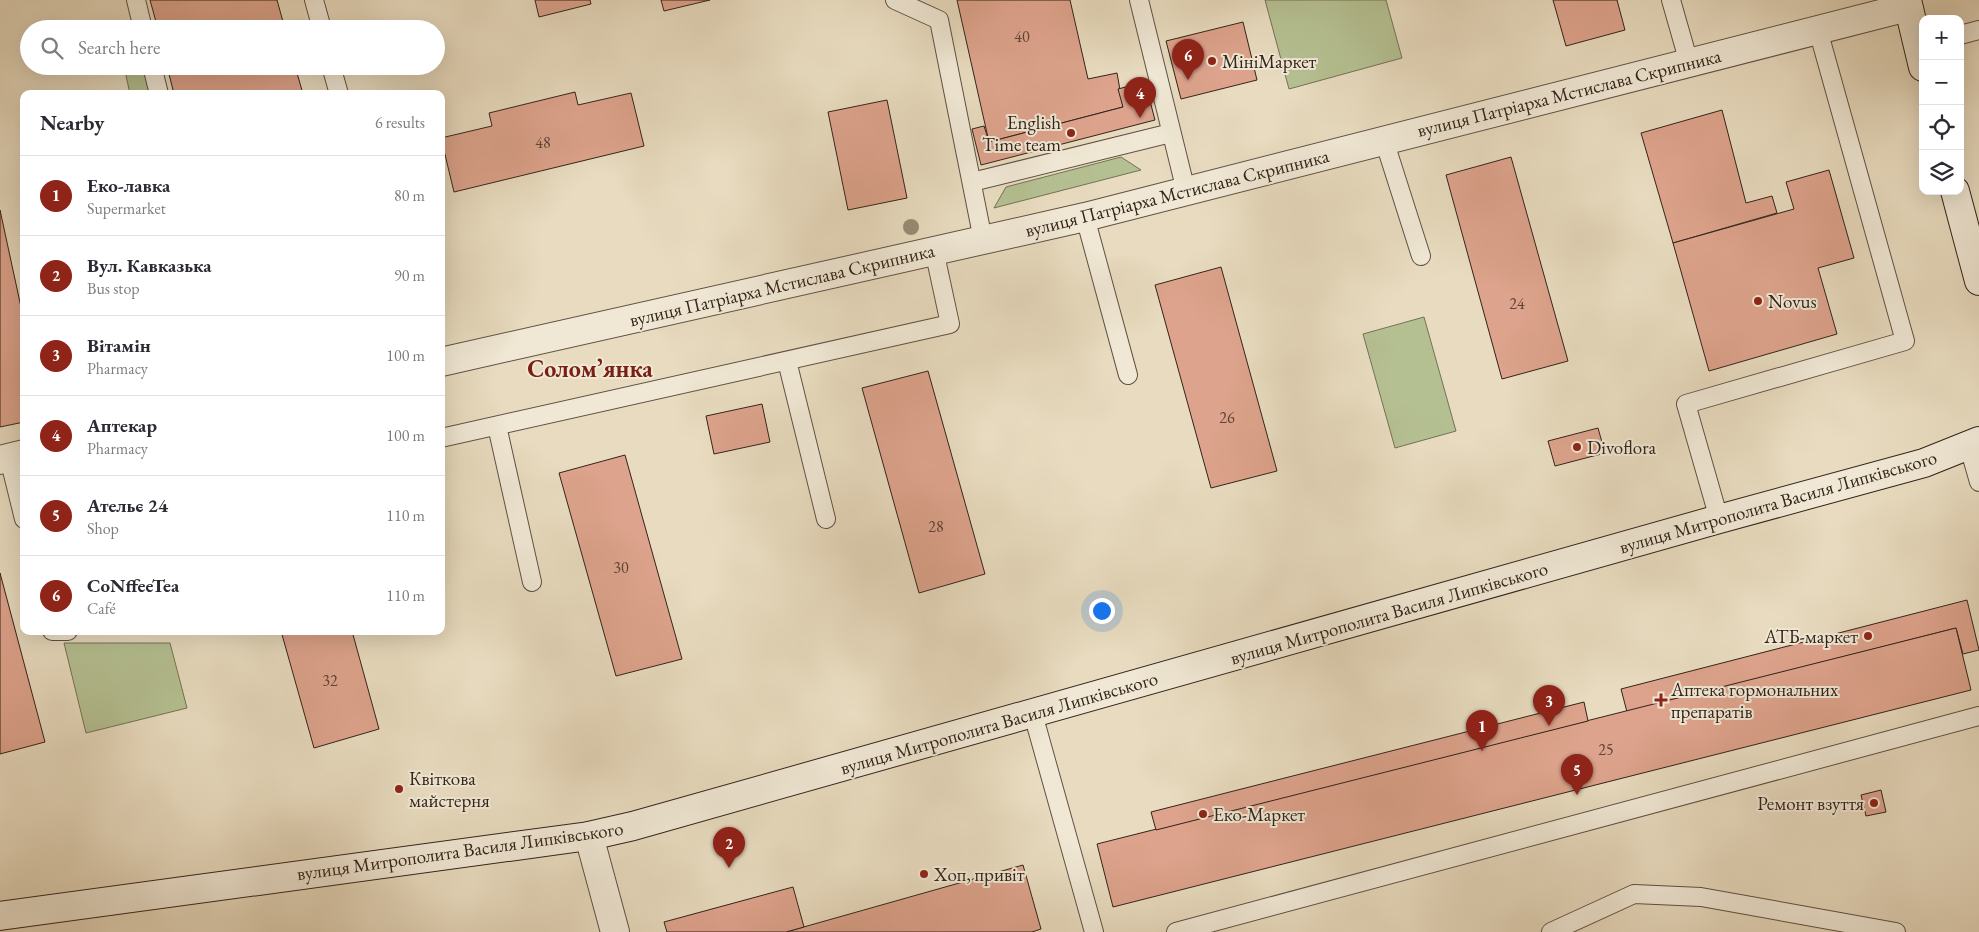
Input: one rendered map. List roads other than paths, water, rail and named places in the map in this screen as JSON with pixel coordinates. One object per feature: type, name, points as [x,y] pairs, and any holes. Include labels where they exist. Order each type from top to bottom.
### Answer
[{"type":"main road","name":"вулиця Патріарха Мстислава Скрипника","points":[[445,361],[1085,217],[1818,30],[1908,4]]},
{"type":"main road","points":[[1908,4],[1919,46]]},
{"type":"main road","points":[[1956,195],[1979,281]]},
{"type":"main road","name":"вулиця Митрополита Василя Липківського","points":[[0,916],[589,836],[634,826],[1719,519],[1924,463],[1974,444]]},
{"type":"main road","points":[[589,836],[615,932]]},
{"type":"lane","points":[[136,0],[141,20]]},
{"type":"lane","points":[[314,0],[320,20]]},
{"type":"lane","points":[[895,0],[939,20],[983,240]]},
{"type":"lane","points":[[1139,0],[1186,191]]},
{"type":"lane","points":[[1671,0],[1689,63]]},
{"type":"lane","points":[[1719,519],[1686,404],[1904,341],[1818,30]]},
{"type":"lane","points":[[1964,34],[1979,30]]},
{"type":"lane","points":[[154,75],[158,90]]},
{"type":"lane","points":[[334,75],[338,90]]},
{"type":"lane","points":[[972,182],[1171,133]]},
{"type":"lane","points":[[1384,140],[1421,256]]},
{"type":"lane","points":[[1085,217],[1128,375]]},
{"type":"lane","points":[[445,437],[950,324],[934,250]]},
{"type":"lane","points":[[787,361],[826,519]]},
{"type":"lane","points":[[497,426],[532,582]]},
{"type":"lane","points":[[1974,444],[1979,482]]},
{"type":"lane","points":[[11,457],[20,499]]},
{"type":"lane","points":[[1033,714],[1094,932]]},
{"type":"lane","points":[[1176,932],[1979,716]]},
{"type":"lane","points":[[1551,932],[1634,894],[1701,898],[1896,932]]},
{"type":"place","name":"МініМаркет","points":[[1212,61]]},
{"type":"place","name":"CoNffeeTea","points":[[1188,80]]},
{"type":"place","name":"Аптекар","points":[[1140,118]]},
{"type":"place","name":"English Time team","points":[[1071,133]]},
{"type":"place","name":"Novus","points":[[1758,301]]},
{"type":"place","name":"Divoflora","points":[[1577,447]]},
{"type":"place","name":"АТБ-маркет","points":[[1868,636]]},
{"type":"place","name":"Аптека гормональних препаратів","points":[[1661,700]]},
{"type":"place","name":"Вітамін","points":[[1549,726]]},
{"type":"place","name":"Еко-лавка","points":[[1482,751]]},
{"type":"place","name":"Квіткова майстерня","points":[[399,789]]},
{"type":"place","name":"Ательє 24","points":[[1577,795]]},
{"type":"place","name":"Ремонт взуття","points":[[1874,803]]},
{"type":"place","name":"Еко-Маркет","points":[[1203,814]]},
{"type":"place","name":"Вул. Кавказька","points":[[729,868]]},
{"type":"place","name":"Хоп, привіт","points":[[924,874]]},
{"type":"district","name":"Соломʼянка","points":[[590,368]]}]
